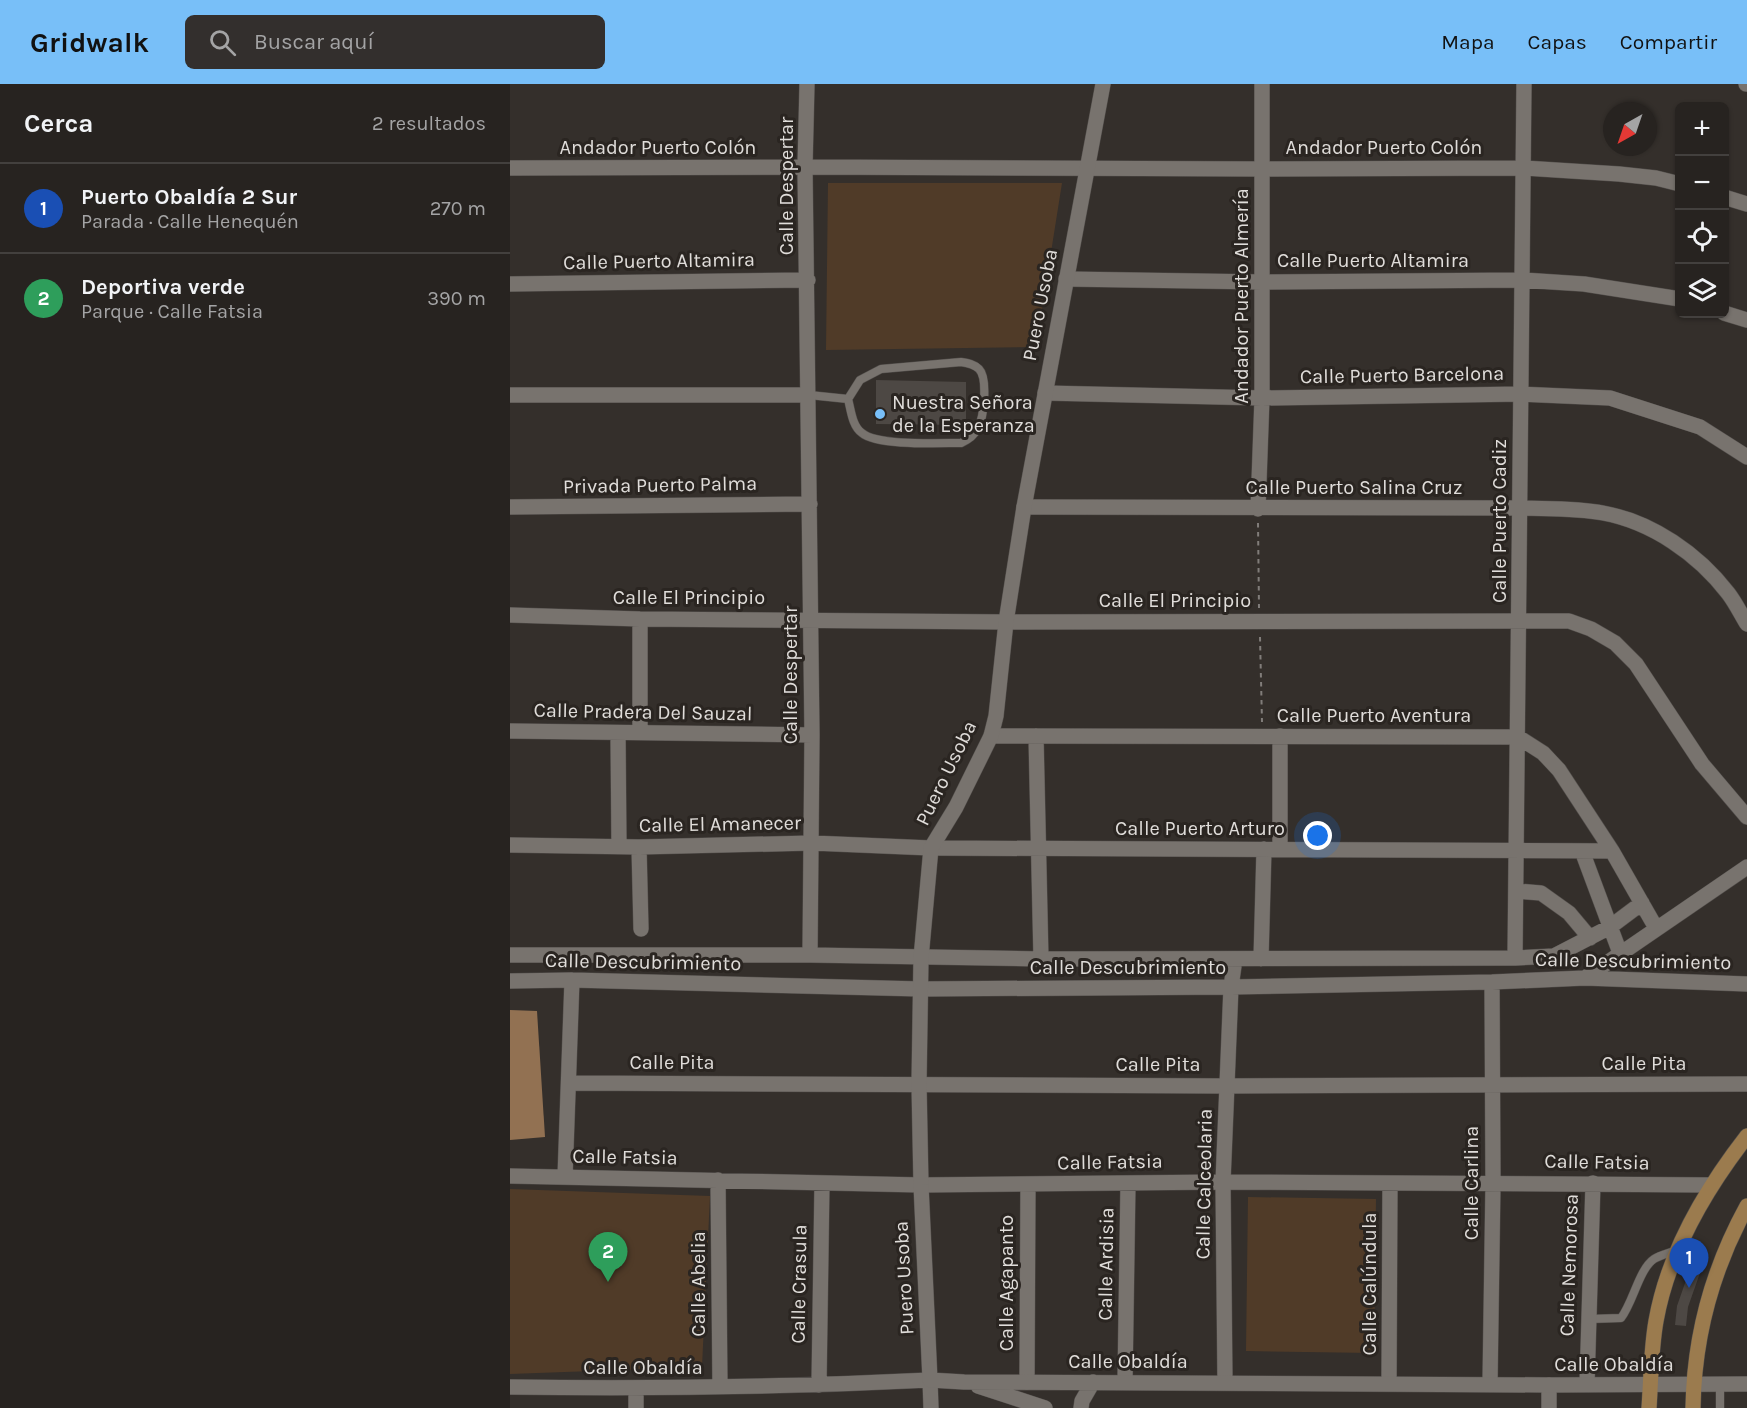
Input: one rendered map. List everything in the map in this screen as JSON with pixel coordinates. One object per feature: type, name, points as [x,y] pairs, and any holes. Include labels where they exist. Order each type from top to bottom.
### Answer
[{"type":"main road","points":[[1650,1408],[1656,1320],[1670,1270],[1711,1185],[1747,1136]]},
{"type":"main road","points":[[1693,1408],[1693,1385],[1708,1299],[1730,1237],[1747,1206]]},
{"type":"street","name":"Calle Despertar","points":[[807,84],[812,735],[810,955]]},
{"type":"street","name":"Puero Usoba","points":[[931,1408],[921,1185],[920,1084],[921,958],[931,848],[956,807],[991,736],[1024,507],[1103,84]]},
{"type":"street","name":"Andador Puerto Almería","points":[[1258,509],[1262,398],[1262,84]]},
{"type":"street","name":"Calle Puerto Cadiz","points":[[1515,958],[1524,84]]},
{"type":"street","name":"Andador Puerto Colón","points":[[510,168],[1524,168],[1619,174],[1675,183]]},
{"type":"street","points":[[1729,198],[1747,204]]},
{"type":"street","name":"Calle Puerto Altamira","points":[[1066,279],[1262,282],[1522,280],[1584,284],[1675,298]]},
{"type":"street","name":"Calle Puerto Altamira","points":[[510,284],[808,280]]},
{"type":"street","points":[[1729,314],[1747,320]]},
{"type":"street","name":"Calle Puerto Barcelona","points":[[1045,393],[1262,398],[1521,394],[1610,398],[1700,427],[1747,457]]},
{"type":"street","points":[[510,396],[809,395]]},
{"type":"street","name":"Privada Puerto Palma","points":[[510,507],[810,504]]},
{"type":"street","name":"Calle Puerto Salina Cruz","points":[[1024,507],[1521,508],[1603,513],[1636,523],[1677,544],[1702,564],[1729,593],[1747,624]]},
{"type":"street","name":"Calle El Principio","points":[[510,615],[640,619],[1006,622],[1569,621],[1592,629],[1615,643],[1636,664],[1702,764],[1747,818]]},
{"type":"street","points":[[640,619],[640,733]]},
{"type":"street","name":"Calle Pradera Del Sauzal","points":[[510,731],[812,735]]},
{"type":"street","points":[[618,733],[619,846]]},
{"type":"street","name":"Calle Puerto Aventura","points":[[991,736],[1518,736]]},
{"type":"street","points":[[1036,736],[1041,959]]},
{"type":"street","points":[[1261,959],[1280,736]]},
{"type":"street","points":[[1518,736],[1543,753],[1559,770],[1612,852],[1656,928]]},
{"type":"street","name":"Calle El Amanecer","points":[[510,844],[639,847],[812,843],[931,848]]},
{"type":"street","points":[[639,847],[641,929]]},
{"type":"street","name":"Calle Puerto Arturo","points":[[931,848],[1612,852]]},
{"type":"street","points":[[1582,851],[1620,953]]},
{"type":"street","points":[[1585,978],[1747,867]]},
{"type":"street","points":[[1516,891],[1541,893],[1569,913],[1590,938]]},
{"type":"street","name":"Calle Descubrimiento","points":[[510,955],[810,955],[1041,959],[1515,958],[1554,956],[1610,927],[1642,903]]},
{"type":"street","name":"Calle Calceolaria","points":[[1225,1382],[1223,1182],[1231,987],[1235,959]]},
{"type":"street","name":"Calle Descubrimiento","points":[[510,981],[572,980],[921,989],[1231,987],[1585,978],[1747,984]]},
{"type":"street","points":[[565,1177],[572,980]]},
{"type":"street","name":"Calle Carlina","points":[[1490,1384],[1492,982]]},
{"type":"street","name":"Calle Pita","points":[[568,1083],[1226,1086],[1747,1084]]},
{"type":"street","name":"Calle Fatsia","points":[[510,1176],[921,1185],[1223,1182],[1711,1185]]},
{"type":"street","name":"Calle Abelia","points":[[718,1180],[720,1388]]},
{"type":"street","name":"Calle Crasula","points":[[819,1385],[822,1183]]},
{"type":"street","name":"Calle Ardisia","points":[[1125,1382],[1128,1183]]},
{"type":"street","name":"Calle Nemorosa","points":[[1587,1384],[1593,1183]]},
{"type":"street","name":"Calle Agapanto","points":[[1027,1382],[1028,1184]]},
{"type":"street","name":"Calle Calúndula","points":[[1389,1383],[1390,1184]]},
{"type":"street","name":"Calle Obaldía","points":[[510,1387],[720,1388],[930,1380],[1549,1385],[1747,1384]]},
{"type":"street","points":[[964,1382],[1045,1408]]},
{"type":"street","points":[[1081,1408],[1082,1401],[1093,1382]]},
{"type":"street","points":[[1548,1408],[1549,1385]]},
{"type":"street","points":[[636,1389],[636,1408]]},
{"type":"lane","points":[[961,362],[972,364],[980,369],[983,378],[984,398],[981,423],[977,431],[961,443],[880,441],[868,437],[860,433],[854,422],[848,399],[860,380],[881,369],[961,362]]},
{"type":"lane","points":[[809,395],[848,399]]},
{"type":"lane","points":[[1589,1319],[1621,1318],[1628,1309],[1644,1272],[1653,1260],[1678,1250]]},
{"type":"lane","points":[[1720,1385],[1720,1408]]},
{"type":"shaded area","points":[[828,183],[1062,183],[1036,347],[826,350]]},
{"type":"shaded area","points":[[510,1010],[537,1011],[545,1137],[510,1140]]},
{"type":"shaded area","points":[[510,1189],[710,1196],[702,1367],[510,1374]]},
{"type":"shaded area","points":[[1248,1197],[1376,1199],[1374,1353],[1246,1351]]},
{"type":"building","points":[[876,380],[966,382],[966,425],[876,424]]},
{"type":"building","points":[[1691,1266],[1701,1270],[1688,1307],[1686,1326],[1675,1325],[1677,1306]]},
{"type":"place","name":"Nuestra Señora de la Esperanza","points":[[880,414]]},
{"type":"place","name":"Deportiva verde","points":[[608,1282]]},
{"type":"place","name":"Puerto Obaldía 2 Sur","points":[[1689,1288]]}]
